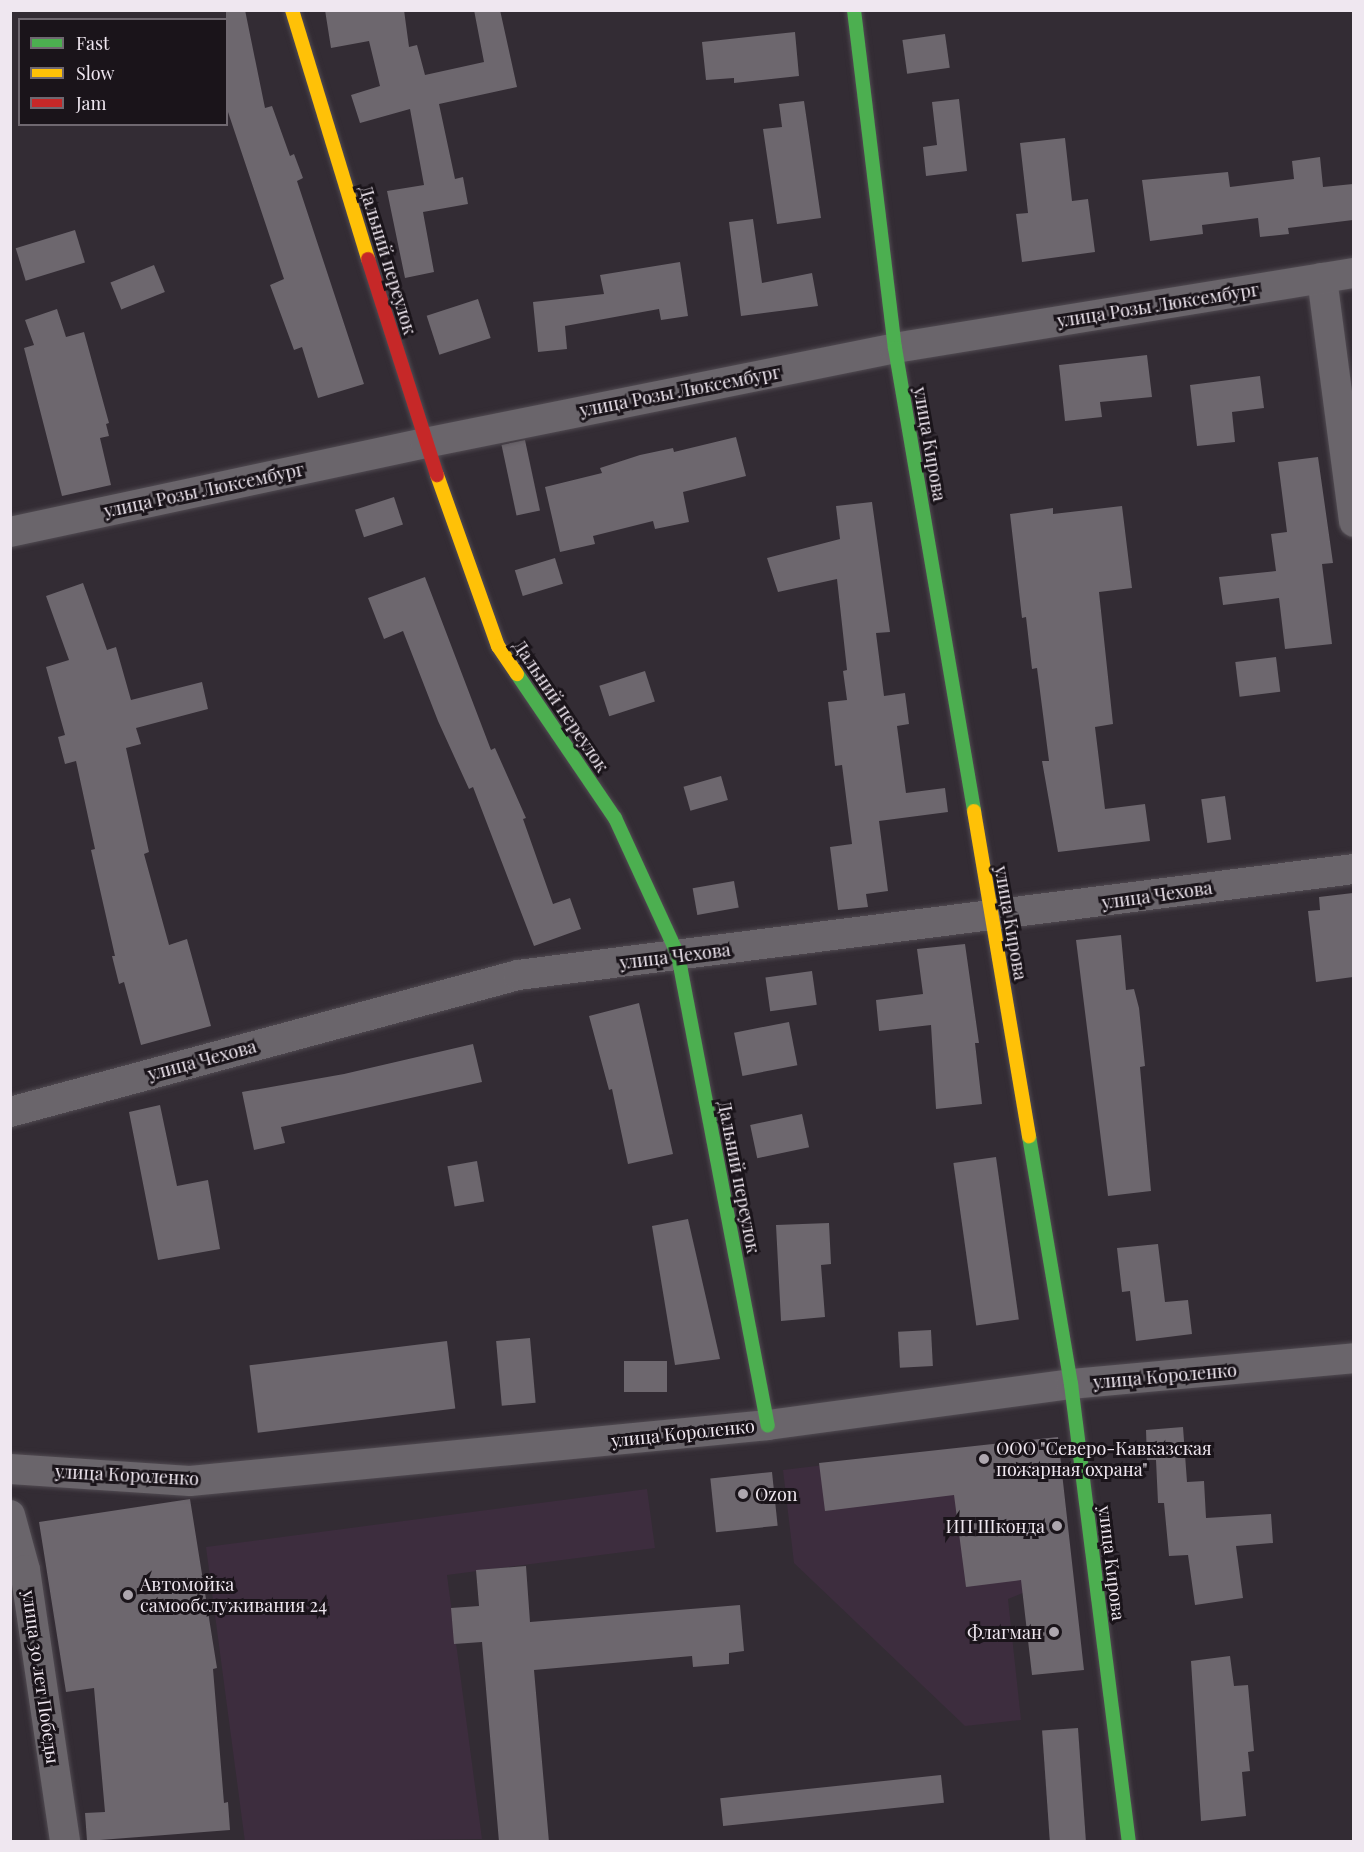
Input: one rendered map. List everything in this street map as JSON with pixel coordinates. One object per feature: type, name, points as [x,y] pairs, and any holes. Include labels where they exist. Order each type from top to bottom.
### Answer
[{"type":"street","name":"Дальний переулок","points":[[292,10],[425,443],[498,646],[615,818],[678,955],[768,1425]]},
{"type":"street","name":"улица Кирова","points":[[854,10],[895,348],[1071,1384],[1129,1842]]},
{"type":"street","name":"улица Розы Люксембург","points":[[10,532],[425,443],[895,348],[1353,273]]},
{"type":"street","points":[[1322,278],[1353,522]]},
{"type":"street","name":"улица Чехова","points":[[10,1112],[518,975],[1353,870]]},
{"type":"street","name":"улица Короленко","points":[[10,1469],[190,1481],[768,1425],[1071,1384],[1353,1358]]},
{"type":"street","name":"улица 30 лет Победы","points":[[10,1515],[25,1570],[65,1842]]},
{"type":"shaded area","points":[[1058,1437],[1062,1475],[1022,1480],[1035,1588],[1008,1599],[1021,1720],[965,1726],[794,1563],[783,1470]]},
{"type":"shaded area","points":[[647,1489],[655,1548],[447,1575],[482,1839],[245,1842],[206,1547]]},
{"type":"building","points":[[226,10],[245,10],[265,108],[272,106],[290,156],[294,154],[303,178],[297,181],[364,384],[318,398],[302,347],[294,350],[270,285],[284,279],[228,112],[228,18],[226,18]]},
{"type":"building","points":[[325,10],[404,10],[409,47],[417,45],[425,75],[484,62],[474,10],[500,10],[517,87],[439,104],[455,179],[463,177],[468,204],[423,212],[434,272],[405,278],[387,191],[424,185],[410,109],[360,123],[351,95],[380,86],[369,41],[331,48]]},
{"type":"building","points":[[795,32],[799,76],[734,83],[734,78],[706,80],[702,42]]},
{"type":"building","points":[[945,34],[950,68],[907,74],[902,40]]},
{"type":"building","points":[[959,99],[967,171],[926,176],[923,147],[937,145],[932,102]]},
{"type":"building","points":[[804,101],[821,218],[777,224],[763,129],[782,127],[779,104]]},
{"type":"building","points":[[1065,138],[1072,201],[1088,199],[1095,252],[1022,262],[1016,214],[1028,213],[1020,143]]},
{"type":"building","points":[[1320,157],[1323,187],[1353,184],[1353,220],[1288,228],[1289,234],[1260,237],[1258,218],[1202,225],[1203,234],[1150,241],[1142,180],[1228,172],[1230,187],[1294,179],[1292,161]]},
{"type":"building","points":[[753,219],[762,283],[812,273],[818,306],[741,316],[729,222]]},
{"type":"building","points":[[75,230],[85,263],[26,281],[16,248]]},
{"type":"building","points":[[680,262],[688,316],[661,320],[659,309],[565,326],[567,349],[538,352],[533,302],[604,294],[600,275]]},
{"type":"building","points":[[154,265],[165,292],[121,309],[110,283]]},
{"type":"building","points":[[478,299],[491,338],[439,355],[427,316]]},
{"type":"building","points":[[57,309],[66,337],[84,332],[109,423],[106,424],[109,436],[100,438],[111,485],[62,496],[24,348],[34,345],[25,320]]},
{"type":"building","points":[[1147,355],[1152,397],[1100,402],[1102,417],[1065,421],[1059,365]]},
{"type":"building","points":[[1260,376],[1264,408],[1232,412],[1235,442],[1197,446],[1190,385]]},
{"type":"building","points":[[736,437],[746,476],[683,492],[689,522],[655,529],[653,521],[593,536],[595,544],[560,552],[545,487],[602,473],[600,468],[640,455],[673,448],[674,452]]},
{"type":"building","points":[[525,440],[540,510],[516,515],[502,445]]},
{"type":"building","points":[[1318,457],[1333,563],[1322,564],[1332,644],[1285,649],[1279,598],[1223,605],[1219,577],[1276,571],[1271,534],[1287,532],[1278,462]]},
{"type":"building","points":[[394,497],[403,525],[364,537],[355,510]]},
{"type":"building","points":[[872,502],[890,632],[876,633],[884,696],[905,693],[909,724],[897,726],[906,793],[945,788],[948,812],[879,821],[888,891],[866,894],[868,907],[838,910],[830,847],[852,844],[842,765],[835,766],[828,702],[847,700],[843,671],[847,670],[837,579],[778,592],[767,558],[840,539],[836,506]]},
{"type":"building","points":[[1122,506],[1132,588],[1099,592],[1113,724],[1095,727],[1105,809],[1145,804],[1150,841],[1058,852],[1042,761],[1049,761],[1037,668],[1032,669],[1026,617],[1022,618],[1010,514],[1053,508],[1053,514]]},
{"type":"building","points":[[555,558],[563,584],[523,596],[515,570]]},
{"type":"building","points":[[425,577],[491,750],[495,748],[526,818],[523,819],[553,904],[570,898],[581,929],[534,946],[473,787],[469,789],[438,721],[403,631],[384,639],[368,598]]},
{"type":"building","points":[[83,583],[107,650],[116,647],[131,700],[202,682],[208,709],[136,728],[141,744],[126,748],[149,852],[144,854],[169,945],[187,939],[211,1026],[141,1045],[124,982],[119,984],[112,956],[115,956],[91,850],[95,849],[76,761],[65,764],[58,737],[65,735],[46,667],[69,660],[46,596]]},
{"type":"building","points":[[1276,657],[1280,692],[1240,697],[1235,662]]},
{"type":"building","points":[[645,671],[655,701],[609,716],[599,686]]},
{"type":"building","points":[[721,776],[728,800],[690,811],[684,787]]},
{"type":"building","points":[[1225,796],[1231,840],[1207,843],[1201,799]]},
{"type":"building","points":[[734,881],[739,908],[697,915],[693,888]]},
{"type":"building","points":[[1353,893],[1353,977],[1316,982],[1308,911],[1320,910],[1319,897]]},
{"type":"building","points":[[1121,935],[1126,990],[1134,989],[1139,1008],[1145,1066],[1140,1067],[1151,1191],[1108,1196],[1076,940]]},
{"type":"building","points":[[965,944],[979,1043],[975,1043],[982,1104],[936,1109],[931,1025],[879,1031],[876,1000],[923,994],[917,949]]},
{"type":"building","points":[[812,971],[817,1005],[770,1011],[765,978]]},
{"type":"building","points":[[639,1003],[673,1154],[628,1164],[612,1089],[609,1090],[589,1016]]},
{"type":"building","points":[[789,1022],[797,1065],[742,1076],[734,1033]]},
{"type":"building","points":[[473,1044],[482,1082],[281,1127],[285,1143],[254,1150],[242,1092],[344,1074]]},
{"type":"building","points":[[160,1105],[177,1186],[208,1180],[220,1249],[158,1260],[129,1112]]},
{"type":"building","points":[[802,1114],[809,1147],[757,1158],[750,1125]]},
{"type":"building","points":[[996,1157],[1019,1319],[976,1325],[953,1163]]},
{"type":"building","points":[[477,1161],[484,1201],[455,1207],[447,1166]]},
{"type":"building","points":[[688,1219],[720,1359],[675,1365],[652,1226]]},
{"type":"building","points":[[829,1223],[831,1264],[821,1265],[825,1317],[781,1321],[776,1225]]},
{"type":"building","points":[[1158,1244],[1165,1302],[1188,1300],[1192,1334],[1136,1341],[1130,1291],[1122,1292],[1117,1248]]},
{"type":"building","points":[[931,1330],[933,1366],[900,1368],[898,1332]]},
{"type":"building","points":[[530,1338],[536,1403],[502,1406],[496,1341]]},
{"type":"building","points":[[447,1341],[455,1408],[258,1433],[249,1365]]},
{"type":"building","points":[[624,1361],[667,1361],[667,1392],[624,1392]]},
{"type":"building","points":[[1183,1427],[1187,1482],[1204,1481],[1206,1518],[1271,1514],[1273,1543],[1236,1546],[1243,1598],[1195,1605],[1188,1555],[1169,1556],[1164,1503],[1158,1503],[1156,1460],[1147,1460],[1146,1430]]},
{"type":"building","points":[[1058,1437],[1084,1670],[1032,1675],[1021,1580],[966,1587],[954,1495],[825,1511],[819,1463]]},
{"type":"building","name":"Ozon","points":[[772,1472],[778,1526],[716,1532],[710,1478]]},
{"type":"building","points":[[190,1499],[217,1668],[213,1669],[224,1803],[228,1802],[230,1830],[87,1841],[85,1813],[105,1812],[94,1688],[66,1692],[39,1522]]},
{"type":"building","points":[[526,1566],[530,1622],[740,1605],[744,1651],[729,1653],[729,1664],[693,1667],[692,1656],[534,1670],[549,1842],[499,1842],[482,1642],[454,1644],[451,1608],[479,1606],[476,1570]]},
{"type":"building","points":[[1230,1656],[1234,1686],[1248,1685],[1254,1751],[1248,1752],[1250,1771],[1242,1772],[1246,1816],[1201,1821],[1191,1661]]},
{"type":"building","points":[[1078,1728],[1086,1842],[1050,1842],[1042,1731]]},
{"type":"building","points":[[941,1775],[944,1803],[723,1826],[720,1798]]},
{"type":"traffic: fast","points":[[854,10],[895,348],[974,811]]},
{"type":"traffic: fast","points":[[517,674],[615,818],[678,955],[768,1425]]},
{"type":"traffic: fast","points":[[1029,1136],[1071,1384],[1129,1842]]},
{"type":"traffic: slow","points":[[292,10],[368,259]]},
{"type":"traffic: slow","points":[[437,475],[498,646],[517,674]]},
{"type":"traffic: slow","points":[[974,811],[1029,1136]]},
{"type":"traffic: jam","points":[[368,259],[437,475]]},
{"type":"place","name":"ООО \"Северо-Кавказская пожарная охрана\"","points":[[984,1459]]},
{"type":"place","name":"Ozon","points":[[743,1494]]},
{"type":"place","name":"ИП Шконда","points":[[1057,1526]]},
{"type":"place","name":"Автомойка самообслуживания 24","points":[[128,1595]]},
{"type":"place","name":"Флагман","points":[[1054,1632]]}]
